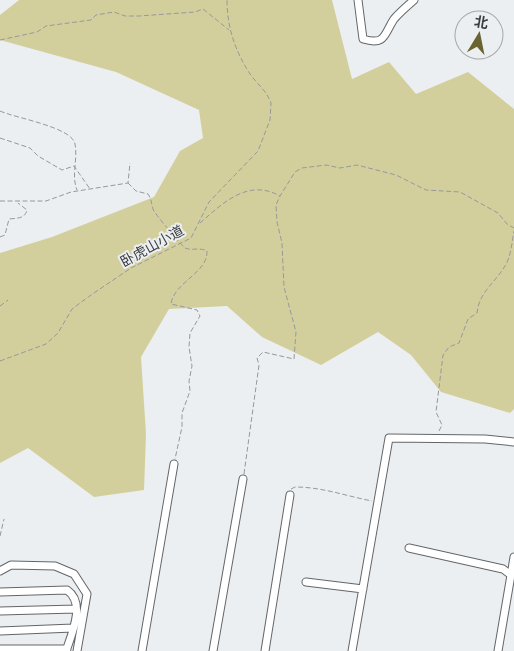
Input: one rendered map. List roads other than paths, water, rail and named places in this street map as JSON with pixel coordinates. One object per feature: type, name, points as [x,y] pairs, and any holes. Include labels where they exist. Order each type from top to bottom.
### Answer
[{"type":"street","points":[[358,0],[363,39],[376,41],[385,37],[393,21],[414,0]]},
{"type":"street","points":[[352,651],[389,438],[485,439],[514,442]]},
{"type":"street","points":[[142,651],[174,464]]},
{"type":"street","points":[[213,651],[243,479]]},
{"type":"street","points":[[265,651],[290,495]]},
{"type":"street","points":[[409,548],[503,569],[513,574]]},
{"type":"street","points":[[498,651],[513,574],[514,557]]},
{"type":"street","points":[[0,571],[10,565],[40,564],[54,566],[74,574],[87,594],[77,651]]},
{"type":"street","points":[[306,582],[363,589]]},
{"type":"street","points":[[0,592],[66,590],[75,598],[76,609],[67,650],[0,649]]},
{"type":"street","points":[[0,611],[76,609]]},
{"type":"street","points":[[0,631],[73,628]]}]
